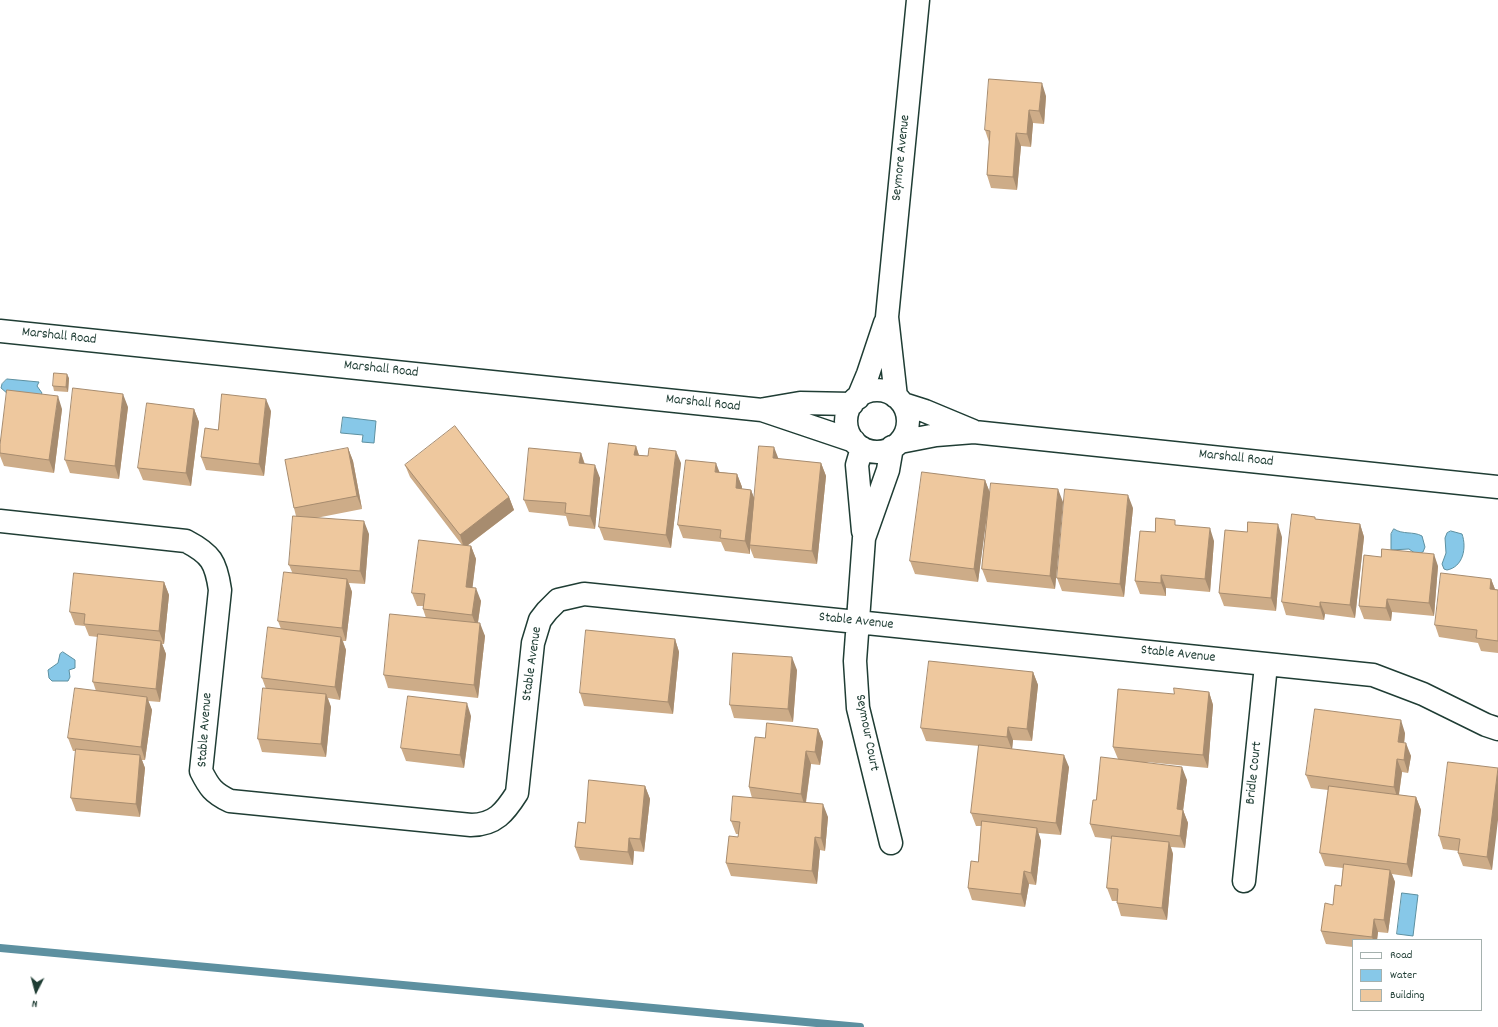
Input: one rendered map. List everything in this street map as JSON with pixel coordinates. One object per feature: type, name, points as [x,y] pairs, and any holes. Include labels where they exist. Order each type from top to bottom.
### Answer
[{"type":"street","name":"Seymore Avenue","points":[[855,401],[868,374],[887,316],[918,0]]},
{"type":"street","name":"Seymore Avenue","points":[[887,316],[900,401]]},
{"type":"street","name":"Marshall Road","points":[[0,331],[762,410],[858,444]]},
{"type":"street","points":[[864,538],[896,445],[907,428],[908,418],[900,401],[882,391],[872,390],[855,401],[846,418],[847,428],[858,444],[877,452],[896,445]]},
{"type":"street","name":"Marshall Road","points":[[762,410],[800,403],[855,401]]},
{"type":"street","name":"Marshall Road","points":[[900,401],[974,432]]},
{"type":"street","name":"Marshall Road","points":[[896,445],[936,436],[974,432],[1498,487]]},
{"type":"street","points":[[858,444],[857,465],[864,538]]},
{"type":"street","name":"Stable Avenue","points":[[0,521],[186,540],[199,548],[211,559],[217,571],[220,590],[201,770],[206,782],[215,794],[230,801],[471,825],[491,822],[501,815],[508,807],[516,793],[535,636],[540,620],[558,600],[584,594],[1373,675],[1423,694],[1486,725],[1498,729]]},
{"type":"street","name":"Seymour Court","points":[[864,538],[855,660],[858,708],[890,843]]},
{"type":"street","name":"Bridle Court","points":[[1244,881],[1266,665]]},
{"type":"water","points":[[7,379],[39,382],[37,386],[42,393],[39,399],[8,394],[1,388],[2,384]]},
{"type":"water","points":[[343,417],[376,421],[374,443],[362,442],[363,435],[341,433]]},
{"type":"water","points":[[1394,529],[1401,532],[1422,536],[1425,547],[1423,552],[1416,554],[1409,549],[1391,550],[1391,534]]},
{"type":"water","points":[[1451,531],[1462,534],[1464,551],[1457,565],[1447,570],[1444,569],[1442,564],[1446,553],[1445,538],[1447,533]]},
{"type":"water","points":[[63,652],[75,660],[75,668],[69,670],[70,677],[68,681],[52,681],[49,678],[48,670],[58,663],[60,654]]},
{"type":"water","points":[[1402,893],[1418,895],[1413,936],[1397,934]]},
{"type":"building","points":[[989,79],[1042,83],[1039,111],[1029,110],[1027,134],[1016,133],[1013,177],[987,175],[990,131],[985,130]]},
{"type":"building","points":[[54,373],[67,374],[66,387],[53,386]]},
{"type":"building","points":[[73,388],[123,394],[115,466],[65,460]]},
{"type":"building","points":[[7,390],[58,396],[49,460],[0,453]]},
{"type":"building","points":[[222,394],[266,399],[259,464],[201,457],[205,428],[218,430]]},
{"type":"building","points":[[147,403],[194,409],[186,473],[138,468]]},
{"type":"building","points":[[455,426],[509,497],[460,535],[405,465]]},
{"type":"building","points":[[609,443],[636,446],[634,455],[648,456],[649,448],[676,451],[666,535],[599,527]]},
{"type":"building","points":[[759,446],[774,447],[773,458],[821,463],[812,551],[750,545]]},
{"type":"building","points":[[348,448],[357,496],[294,508],[285,460]]},
{"type":"building","points":[[529,448],[581,453],[579,463],[595,465],[590,516],[565,513],[566,503],[524,500]]},
{"type":"building","points":[[686,460],[716,463],[715,472],[737,474],[736,488],[751,490],[745,541],[720,538],[721,530],[678,525]]},
{"type":"building","points":[[922,472],[985,480],[974,569],[910,561]]},
{"type":"building","points":[[991,483],[1058,489],[1050,576],[982,569]]},
{"type":"building","points":[[1065,489],[1128,495],[1120,584],[1057,578]]},
{"type":"building","points":[[1292,514],[1315,517],[1315,519],[1360,524],[1350,605],[1320,602],[1320,607],[1282,602]]},
{"type":"building","points":[[293,516],[364,521],[360,571],[289,565]]},
{"type":"building","points":[[1156,518],[1175,520],[1175,525],[1210,528],[1205,579],[1161,575],[1161,583],[1135,581],[1140,531],[1155,532]]},
{"type":"building","points":[[1248,522],[1278,524],[1271,598],[1219,593],[1225,530],[1247,532]]},
{"type":"building","points":[[419,540],[471,546],[466,587],[476,588],[472,615],[423,609],[425,594],[412,593]]},
{"type":"building","points":[[1382,549],[1434,554],[1429,603],[1387,599],[1386,608],[1359,606],[1364,555],[1381,557]]},
{"type":"building","points":[[284,572],[347,579],[342,628],[278,621]]},
{"type":"building","points":[[74,573],[164,582],[159,631],[84,624],[85,614],[70,612]]},
{"type":"building","points":[[1441,573],[1491,579],[1490,589],[1498,590],[1498,641],[1476,638],[1477,630],[1435,625]]},
{"type":"building","points":[[390,614],[480,623],[474,685],[384,675]]},
{"type":"building","points":[[268,627],[341,637],[335,687],[262,678]]},
{"type":"building","points":[[586,630],[675,639],[668,702],[580,693]]},
{"type":"building","points":[[98,634],[161,641],[156,689],[93,682]]},
{"type":"building","points":[[733,653],[792,657],[788,709],[730,705]]},
{"type":"building","points":[[929,661],[1033,672],[1027,729],[1008,727],[1007,737],[921,728]]},
{"type":"building","points":[[75,688],[147,697],[141,747],[68,738]]},
{"type":"building","points":[[263,688],[326,694],[321,744],[258,739]]},
{"type":"building","points":[[1174,688],[1209,692],[1203,755],[1113,747],[1118,689],[1174,694]]},
{"type":"building","points":[[408,696],[467,703],[460,755],[401,748]]},
{"type":"building","points":[[1315,709],[1401,720],[1398,742],[1406,743],[1404,760],[1397,759],[1394,787],[1306,775]]},
{"type":"building","points":[[767,723],[818,729],[815,752],[806,751],[801,794],[749,787],[755,737],[765,738]]},
{"type":"building","points":[[979,745],[1064,755],[1056,823],[971,813]]},
{"type":"building","points":[[76,749],[140,755],[136,804],[71,798]]},
{"type":"building","points":[[1101,757],[1182,767],[1177,809],[1183,810],[1180,836],[1090,824],[1093,800],[1096,800]]},
{"type":"building","points":[[1448,762],[1498,768],[1487,857],[1458,853],[1460,839],[1439,836]]},
{"type":"building","points":[[589,780],[645,786],[640,839],[629,838],[628,852],[575,847],[578,822],[585,823]]},
{"type":"building","points":[[1329,786],[1416,797],[1407,864],[1320,853]]},
{"type":"building","points":[[733,796],[823,804],[821,838],[815,837],[812,871],[726,863],[729,836],[738,837],[740,822],[731,821]]},
{"type":"building","points":[[982,821],[1037,828],[1031,873],[1024,871],[1021,894],[968,888],[971,861],[978,862]]},
{"type":"building","points":[[1112,836],[1169,842],[1162,908],[1117,903],[1118,889],[1107,888]]},
{"type":"building","points":[[1344,864],[1390,870],[1384,920],[1374,919],[1372,937],[1321,931],[1325,903],[1333,905],[1335,885],[1341,886]]},
{"type":"waterway","points":[[0,948],[860,1027]]}]
